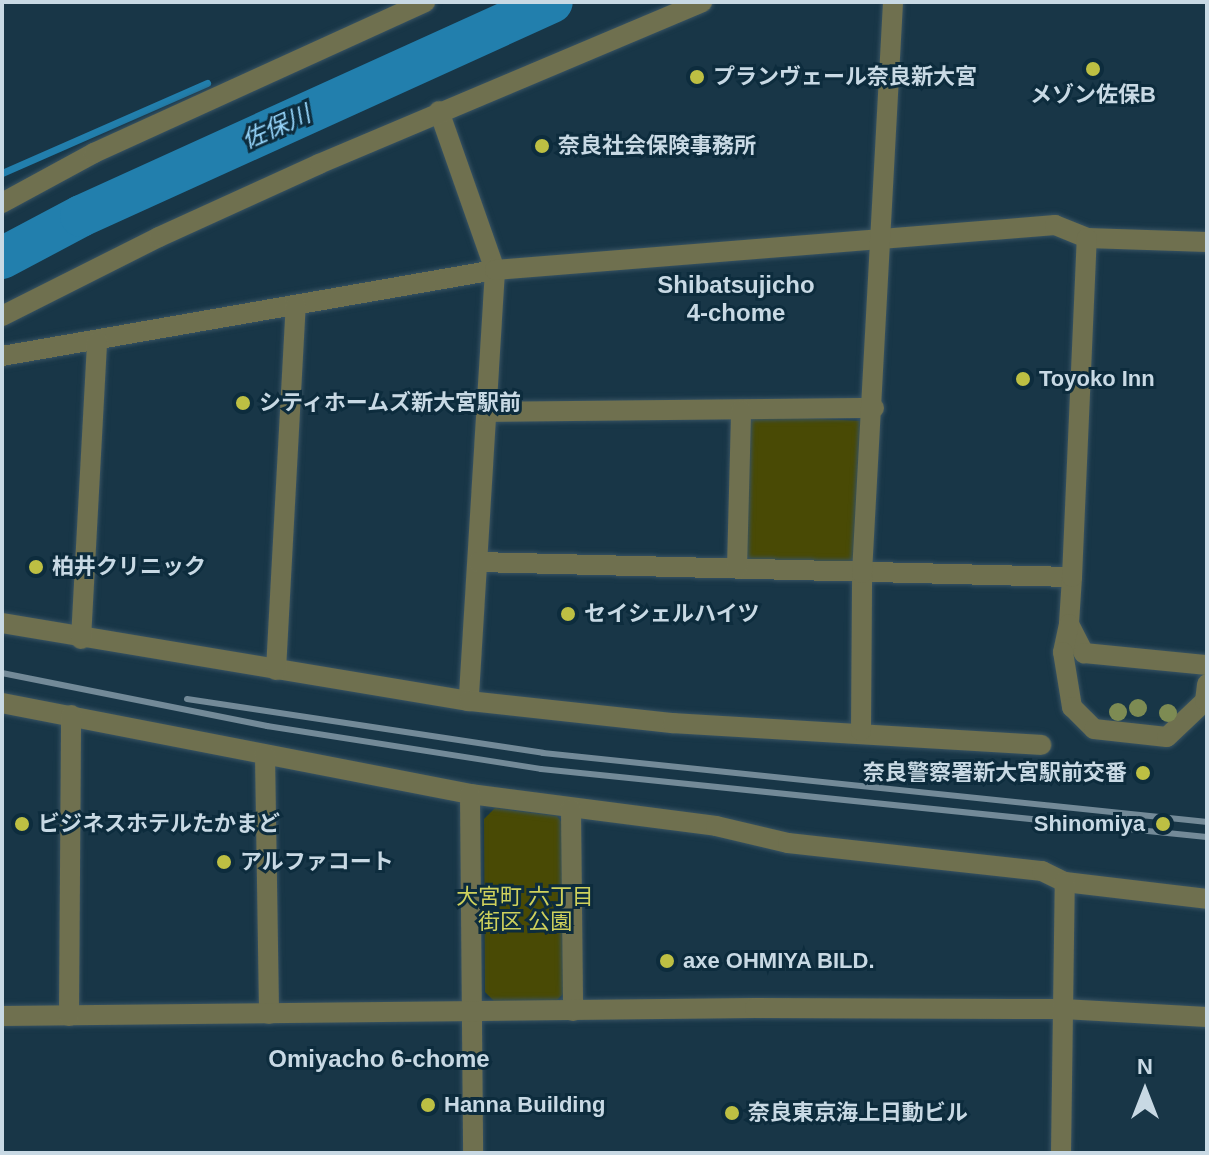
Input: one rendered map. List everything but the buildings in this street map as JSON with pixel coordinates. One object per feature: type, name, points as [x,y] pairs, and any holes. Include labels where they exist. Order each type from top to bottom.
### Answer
[{"type":"street","points":[[2,203],[94,153],[425,2]]},
{"type":"street","points":[[2,316],[159,237],[439,111],[702,2]]},
{"type":"street","points":[[861,731],[862,573],[874,408],[879,238],[893,2]]},
{"type":"street","points":[[439,111],[495,270],[469,701]]},
{"type":"street","points":[[2,356],[495,270],[1055,225],[1087,238],[1207,242]]},
{"type":"street","points":[[1087,238],[1072,577],[1069,624],[1063,652],[1072,707],[1094,729],[1167,737],[1205,701],[1207,684]]},
{"type":"street","points":[[276,670],[296,306]]},
{"type":"street","points":[[81,639],[97,341]]},
{"type":"street","points":[[487,412],[874,408]]},
{"type":"street","points":[[737,568],[741,410]]},
{"type":"street","points":[[478,562],[1072,577]]},
{"type":"street","points":[[2,623],[81,639],[469,701],[673,723],[861,731],[1041,745]]},
{"type":"street","points":[[1069,624],[1084,653],[1207,665]]},
{"type":"street","points":[[2,703],[470,794],[716,826],[788,843],[1042,871],[1065,882],[1207,899]]},
{"type":"street","points":[[69,1016],[71,715]]},
{"type":"street","points":[[265,755],[269,1014]]},
{"type":"street","points":[[470,794],[473,1153]]},
{"type":"street","points":[[571,809],[573,1011]]},
{"type":"street","points":[[1061,1153],[1065,882]]},
{"type":"street","points":[[2,1016],[1063,1009],[1207,1017]]},
{"type":"green space","points":[[751,416],[864,421],[860,554],[849,564],[746,559]]},
{"type":"green space","name":"大宮町 六丁目 街区 公園","points":[[495,808],[557,816],[565,827],[567,990],[556,1001],[496,1003],[485,992],[484,819]]},
{"type":"waterway","name":"佐保川","points":[[2,258],[81,216],[552,2]]},
{"type":"waterway","points":[[2,173],[207,83]]},
{"type":"railway","points":[[2,673],[267,726],[541,769],[1207,837]]},
{"type":"railway","points":[[187,699],[543,753],[1207,822]]},
{"type":"place","name":"メゾン佐保B","points":[[1093,69]]},
{"type":"place","name":"プランヴェール奈良新大宮","points":[[697,77]]},
{"type":"place","name":"奈良社会保険事務所","points":[[542,146]]},
{"type":"place","name":"Toyoko Inn","points":[[1023,379]]},
{"type":"place","name":"シティホームズ新大宮駅前","points":[[243,403]]},
{"type":"place","name":"柏井クリニック","points":[[36,567]]},
{"type":"place","name":"セイシェルハイツ","points":[[568,614]]},
{"type":"place","name":"奈良警察署新大宮駅前交番","points":[[1143,773]]},
{"type":"place","name":"ビジネスホテルたかまど","points":[[22,824]]},
{"type":"place","name":"Shinomiya","points":[[1163,824]]},
{"type":"place","name":"アルファコート","points":[[224,862]]},
{"type":"place","name":"axe OHMIYA BILD.","points":[[667,961]]},
{"type":"place","name":"Hanna Building","points":[[428,1105]]},
{"type":"place","name":"奈良東京海上日動ビル","points":[[732,1113]]},
{"type":"district","name":"Shibatsujicho 4-chome","points":[[736,299]]},
{"type":"district","name":"Omiyacho 6-chome","points":[[379,1059]]}]
